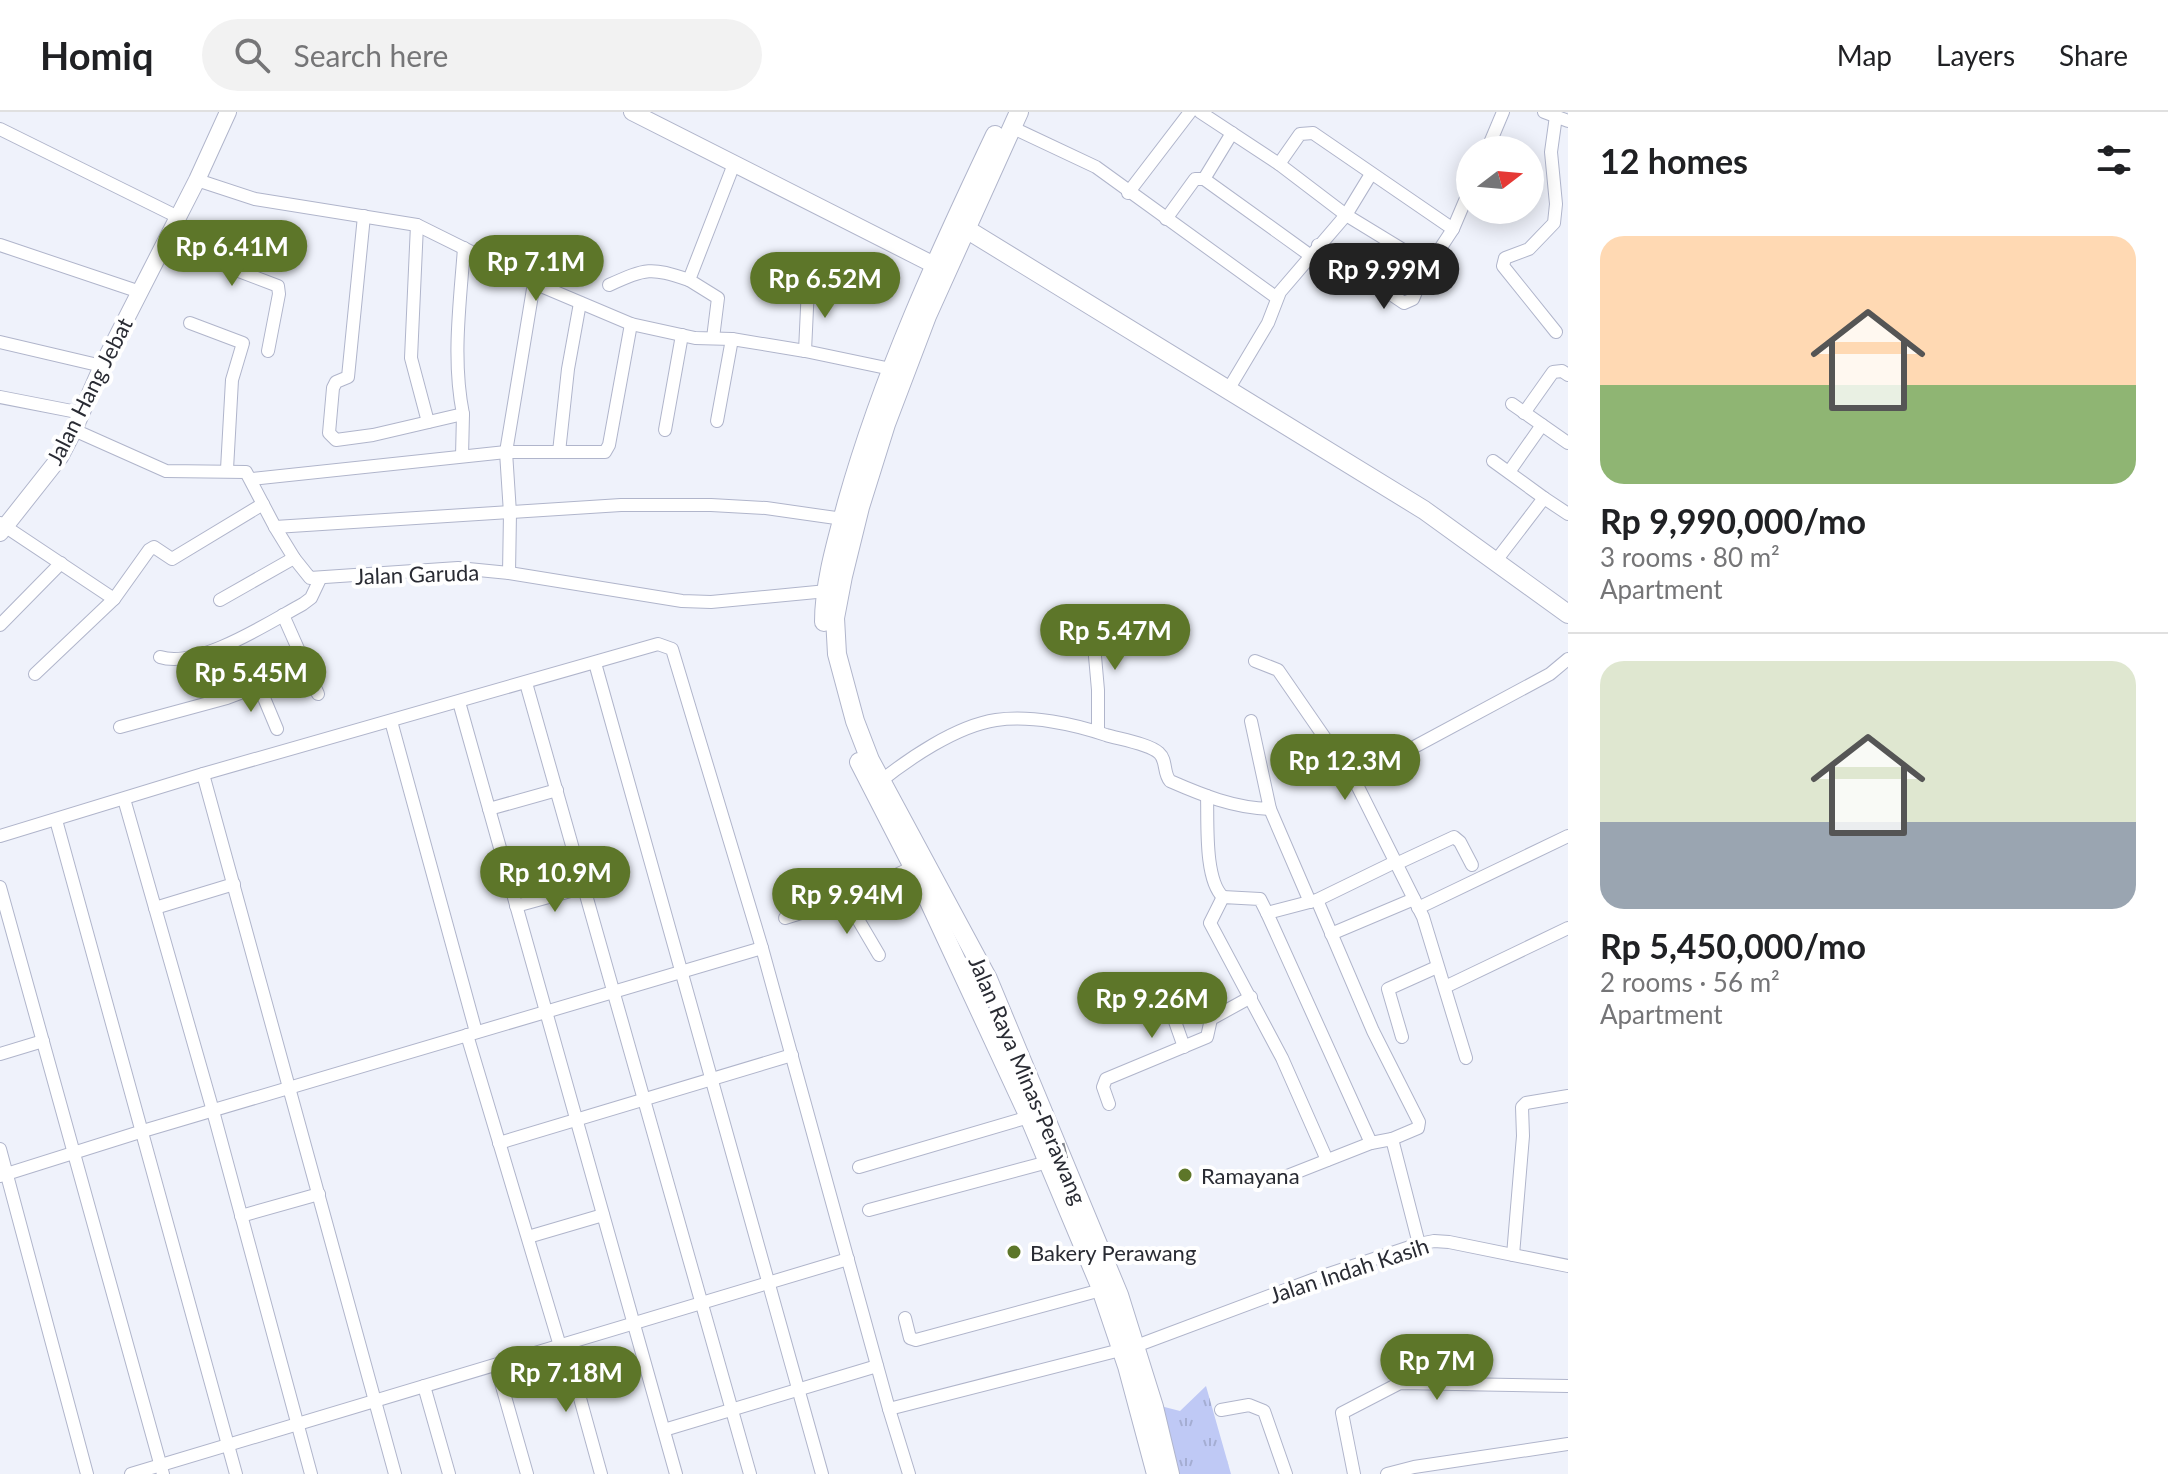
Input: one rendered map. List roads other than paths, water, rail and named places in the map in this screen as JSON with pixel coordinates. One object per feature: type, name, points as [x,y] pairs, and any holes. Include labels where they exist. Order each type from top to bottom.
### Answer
[{"type":"main road","name":"Jalan Raya Minas-Perawang","points":[[1012,117],[891,369],[858,463],[827,591],[824,614],[826,654],[850,739],[988,979],[1119,1295],[1156,1474]]},
{"type":"main road","points":[[961,225],[1424,510],[1568,614]]},
{"type":"main road","name":"Jalan Raya Minas-Perawang","points":[[940,268],[860,507],[835,618],[837,654],[876,784],[1029,1117],[1101,1290],[1129,1348],[1170,1474]]},
{"type":"street","name":"Jalan Hang Jebat","points":[[2,528],[60,457],[228,112]]},
{"type":"street","points":[[632,112],[940,268]]},
{"type":"street","points":[[1128,193],[1190,112]]},
{"type":"street","points":[[1200,112],[1279,164],[1346,215],[1428,263]]},
{"type":"street","points":[[1493,136],[1503,112]]},
{"type":"street","points":[[1556,116],[1551,152],[1556,204],[1554,223],[1529,249],[1505,258],[1503,266],[1556,332]]},
{"type":"street","points":[[1012,117],[1096,167],[1277,298]]},
{"type":"street","points":[[0,129],[178,217]]},
{"type":"street","points":[[1279,164],[1300,134],[1308,132],[1320,136],[1453,229]]},
{"type":"street","points":[[1204,179],[1232,133]]},
{"type":"street","points":[[689,280],[734,164]]},
{"type":"street","points":[[1228,390],[1268,323],[1286,283],[1346,215],[1371,174]]},
{"type":"street","points":[[1166,219],[1195,179],[1204,179],[1404,303],[1413,299],[1428,263],[1456,222]]},
{"type":"street","points":[[197,180],[255,199],[417,225],[534,283],[631,324],[682,335],[732,339],[805,351],[891,369]]},
{"type":"street","points":[[364,216],[348,377],[334,384],[329,433],[336,440],[352,440],[463,414]]},
{"type":"street","points":[[417,225],[411,358],[428,422]]},
{"type":"street","points":[[165,243],[278,286],[268,351]]},
{"type":"street","points":[[0,245],[140,292]]},
{"type":"street","points":[[462,456],[463,414],[457,355],[464,248]]},
{"type":"street","points":[[609,285],[655,269],[689,280],[718,298],[713,338]]},
{"type":"street","points":[[509,573],[510,513],[506,452],[534,283]]},
{"type":"street","points":[[805,351],[808,287]]},
{"type":"street","points":[[559,452],[567,378],[580,303]]},
{"type":"street","points":[[190,323],[243,343],[232,380],[227,469]]},
{"type":"street","points":[[252,479],[506,452],[600,454],[607,449],[631,324]]},
{"type":"street","points":[[665,430],[682,335]]},
{"type":"street","points":[[717,421],[732,339]]},
{"type":"street","points":[[0,342],[102,366]]},
{"type":"street","points":[[1524,413],[1553,372],[1562,371],[1568,375]]},
{"type":"street","points":[[0,397],[82,413]]},
{"type":"street","points":[[1512,404],[1568,443]]},
{"type":"street","points":[[1509,472],[1542,425]]},
{"type":"street","points":[[74,430],[166,471],[227,469],[246,472],[294,558],[310,578],[320,579],[311,598],[217,650],[179,660],[160,657]]},
{"type":"street","points":[[1493,461],[1568,514]]},
{"type":"street","points":[[1495,562],[1544,498]]},
{"type":"street","points":[[35,674],[114,599],[149,550],[154,547],[172,559],[263,504]]},
{"type":"street","points":[[275,527],[621,505],[766,508],[843,519]]},
{"type":"street","points":[[2,528],[114,599]]},
{"type":"street","points":[[220,600],[294,558]]},
{"type":"street","points":[[0,625],[61,563]]},
{"type":"street","name":"Jalan Garuda","points":[[320,579],[458,568],[509,573],[682,601],[711,602],[827,591]]},
{"type":"street","points":[[283,615],[318,694]]},
{"type":"street","points":[[1098,732],[1094,645],[1097,628],[1115,618],[1128,620],[1146,631]]},
{"type":"street","points":[[0,836],[203,774],[658,644],[669,646],[676,653],[762,948],[909,1474]]},
{"type":"street","points":[[1356,783],[1403,753],[1550,674],[1568,659]]},
{"type":"street","points":[[120,727],[227,698],[259,686],[303,661]]},
{"type":"street","points":[[1255,661],[1278,670],[1356,783],[1416,903],[1466,1058]]},
{"type":"street","points":[[595,663],[684,972],[822,1474]]},
{"type":"street","points":[[526,683],[750,1474]]},
{"type":"street","points":[[259,686],[277,729]]},
{"type":"street","points":[[459,702],[676,1474]]},
{"type":"street","points":[[876,784],[925,751],[975,725],[994,720],[1040,721],[1098,732],[1156,750],[1163,759],[1167,779],[1245,808],[1270,809]]},
{"type":"street","points":[[391,721],[499,1143],[601,1474]]},
{"type":"street","points":[[1251,721],[1270,809],[1331,934],[1373,1031],[1419,1122],[1418,1128],[1392,1139],[1371,1143],[1282,1178]]},
{"type":"street","points":[[203,774],[395,1474]]},
{"type":"street","points":[[489,809],[557,790]]},
{"type":"street","points":[[1207,796],[1208,842],[1216,891],[1223,897],[1260,899],[1371,1143]]},
{"type":"street","points":[[124,799],[213,1111],[311,1474]]},
{"type":"street","points":[[56,820],[236,1474]]},
{"type":"street","points":[[1331,934],[1416,903],[1568,836]]},
{"type":"street","points":[[1267,913],[1313,901],[1456,837],[1472,865]]},
{"type":"street","points":[[785,918],[846,899],[913,867]]},
{"type":"street","points":[[155,908],[234,884]]},
{"type":"street","points":[[0,887],[162,1470]]},
{"type":"street","points":[[516,906],[585,887]]},
{"type":"street","points":[[1223,897],[1210,923],[1251,997],[1327,1160]]},
{"type":"street","points":[[846,899],[879,955]]},
{"type":"street","points":[[1445,987],[1568,928]]},
{"type":"street","points":[[4,1175],[762,948]]},
{"type":"street","points":[[1402,1037],[1388,989],[1437,967]]},
{"type":"street","points":[[1100,1012],[1166,996],[1184,1047]]},
{"type":"street","points":[[1109,1104],[1103,1087],[1106,1079],[1209,1036],[1211,1019],[1251,997]]},
{"type":"street","points":[[0,1054],[43,1041]]},
{"type":"street","points":[[499,1143],[792,1055]]},
{"type":"street","points":[[1513,1255],[1523,1136],[1522,1107],[1526,1103],[1568,1096]]},
{"type":"street","points":[[859,1167],[1029,1117]]},
{"type":"street","points":[[1392,1139],[1419,1244]]},
{"type":"street","points":[[0,1149],[4,1175],[87,1474]]},
{"type":"street","points":[[869,1210],[1048,1162]]},
{"type":"street","points":[[241,1216],[319,1194]]},
{"type":"street","points":[[528,1237],[603,1215]]},
{"type":"street","name":"Jalan Indah Kasih","points":[[889,1409],[1129,1348],[1419,1244],[1449,1242],[1568,1266]]},
{"type":"street","points":[[131,1474],[162,1470],[228,1446],[848,1259]]},
{"type":"street","points":[[905,1318],[910,1338],[916,1340],[1101,1290]]},
{"type":"street","points":[[496,1365],[526,1472],[511,1474]]},
{"type":"street","points":[[664,1430],[877,1366]]},
{"type":"street","points":[[1354,1474],[1342,1413],[1390,1386],[1400,1383],[1568,1386]]},
{"type":"street","points":[[424,1386],[449,1474]]},
{"type":"street","points":[[1221,1410],[1249,1405],[1264,1411],[1286,1474]]},
{"type":"street","points":[[1387,1474],[1414,1467],[1568,1444]]},
{"type":"railway","points":[[1063,1143],[1074,1191]]},
{"type":"place","name":"Ramayana","points":[[1185,1175]]},
{"type":"place","name":"Bakery Perawang","points":[[1014,1252]]}]
